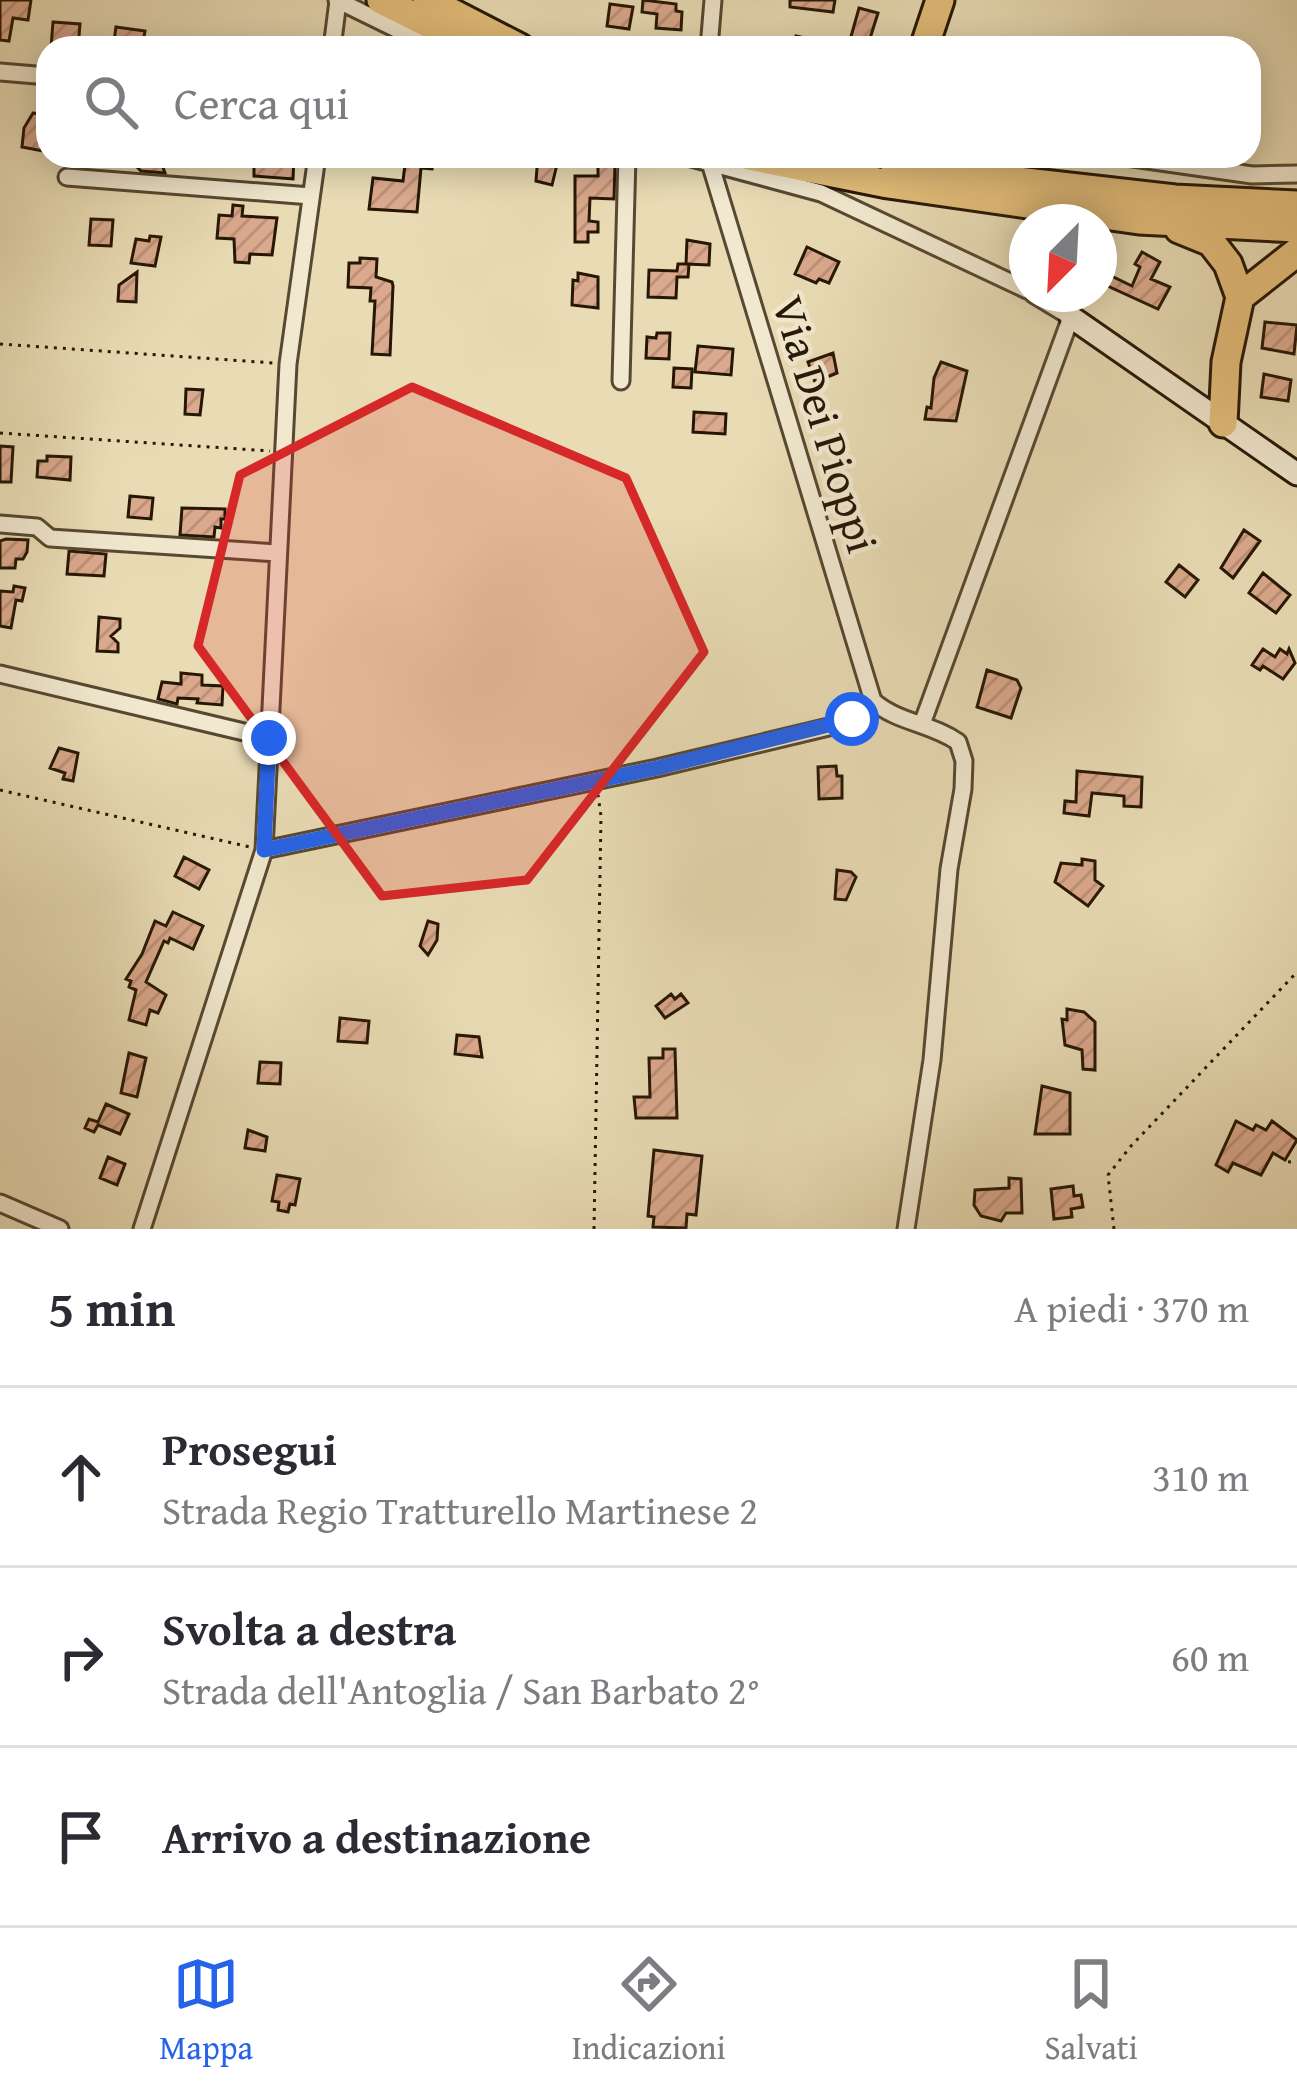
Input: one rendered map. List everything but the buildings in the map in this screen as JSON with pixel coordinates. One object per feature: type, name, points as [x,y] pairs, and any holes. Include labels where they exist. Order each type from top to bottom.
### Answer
[{"type":"highway","points":[[381,0],[454,36]]},
{"type":"highway","points":[[427,0],[497,36]]},
{"type":"highway","points":[[809,168],[1139,220],[1187,230],[1211,242],[1228,264],[1240,297],[1226,362],[1223,423]]},
{"type":"highway","points":[[905,168],[1175,199],[1297,205]]},
{"type":"highway","points":[[994,168],[1175,199]]},
{"type":"highway","points":[[1139,220],[1297,228]]},
{"type":"highway","points":[[1240,297],[1297,252]]},
{"type":"street","points":[[334,36],[338,0],[411,36]]},
{"type":"street","points":[[710,36],[713,0]]},
{"type":"street","points":[[0,72],[36,75]]},
{"type":"street","points":[[142,1229],[264,850],[287,364],[314,168]]},
{"type":"street","points":[[621,381],[626,168]]},
{"type":"street","name":"Via Dei Pioppi","points":[[712,168],[873,700]]},
{"type":"street","points":[[719,168],[821,193],[1009,282]]},
{"type":"street","points":[[1203,168],[1252,175],[1297,174]]},
{"type":"street","points":[[67,177],[311,196]]},
{"type":"street","points":[[1062,312],[1290,467]]},
{"type":"street","points":[[922,724],[1070,317]]},
{"type":"street","points":[[0,524],[37,527],[50,538],[278,553]]},
{"type":"street","points":[[0,674],[269,738]]},
{"type":"street","points":[[264,850],[596,781],[837,724],[864,712],[873,700],[897,717],[958,742],[964,774],[949,869],[932,1060],[906,1229]]},
{"type":"street","points":[[0,1203],[60,1229]]},
{"type":"path","points":[[0,344],[287,364]]},
{"type":"path","points":[[0,433],[283,452]]},
{"type":"path","points":[[594,1229],[601,817],[596,781]]},
{"type":"path","points":[[0,790],[264,850]]},
{"type":"path","points":[[1114,1229],[1108,1175],[1297,972]]},
{"type":"path","points":[[1288,1162],[1297,1161]]},
{"type":"highlighted area","points":[[412,387],[626,478],[704,652],[527,880],[382,896],[198,646],[240,475]]},
{"type":"route","points":[[269,738],[264,850],[657,768],[852,719]]}]
